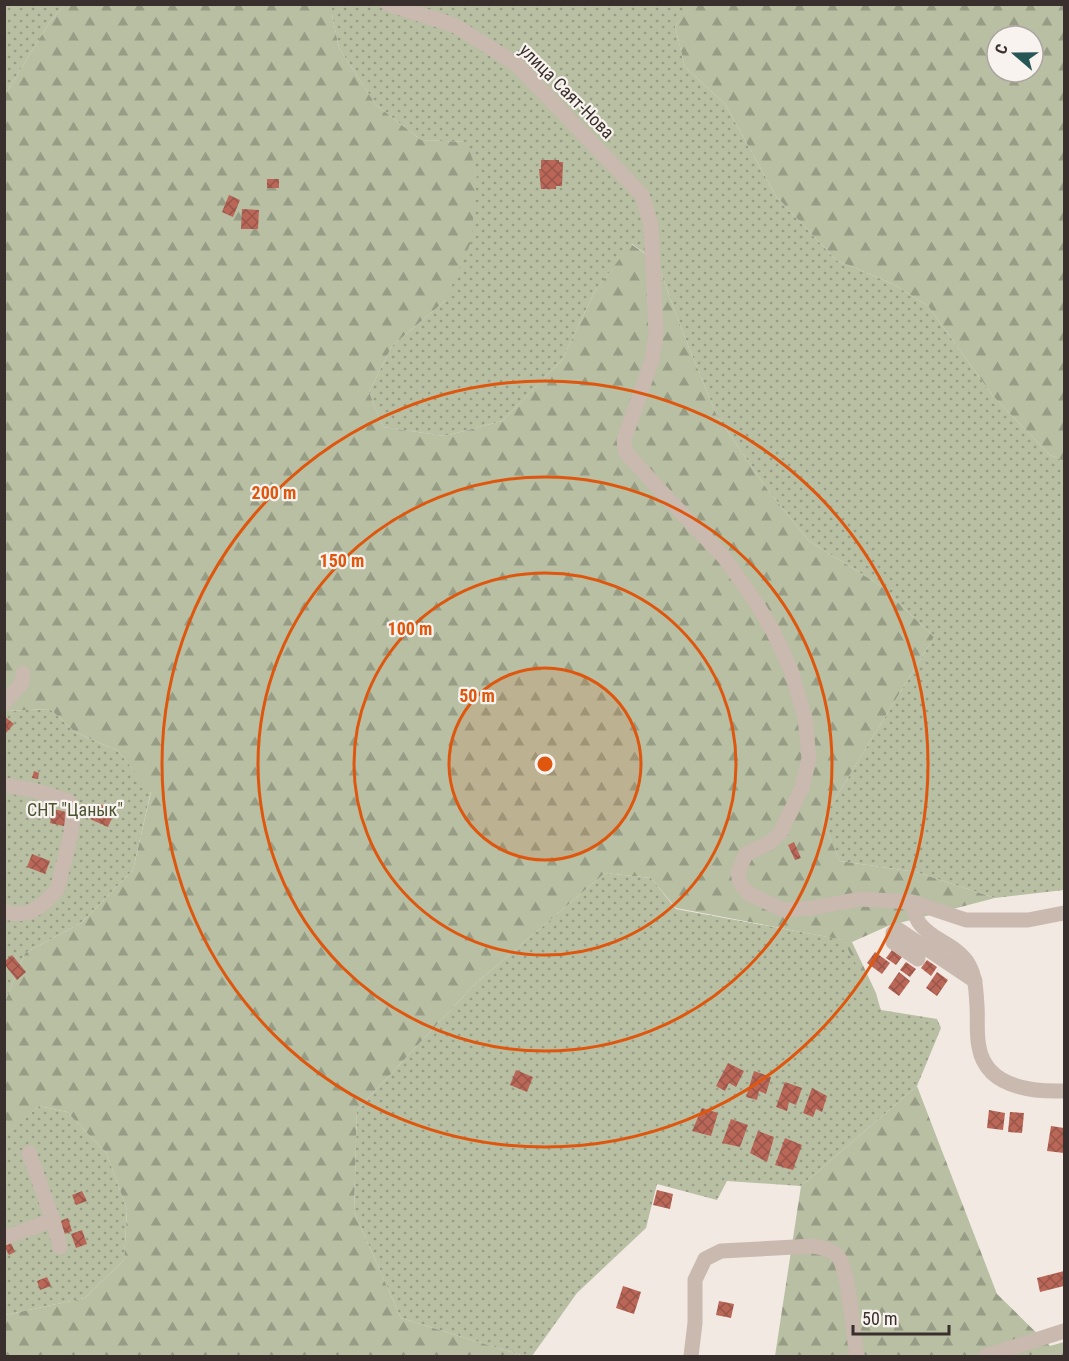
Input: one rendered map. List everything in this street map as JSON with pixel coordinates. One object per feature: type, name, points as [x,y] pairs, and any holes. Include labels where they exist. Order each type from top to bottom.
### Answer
[{"type":"street","name":"улица Саят-Нова","points":[[388,4],[454,26],[516,64],[642,195],[651,225],[656,334],[652,360],[624,440],[626,453],[723,556],[753,598],[773,631],[791,670],[805,718],[809,758],[802,788],[780,833],[769,843],[746,854],[738,872],[740,883],[749,894],[784,910],[812,908],[860,899],[912,902]]},
{"type":"street","points":[[4,703],[22,683],[24,673]]},
{"type":"street","points":[[4,785],[38,790],[58,796],[69,802],[74,812],[57,890],[42,905],[30,912],[17,914],[4,912]]},
{"type":"street","points":[[912,902],[966,920],[1028,920],[1065,913]]},
{"type":"street","points":[[912,902],[919,924],[962,955],[969,966],[975,982],[978,1047],[985,1067],[1000,1080],[1012,1086],[1034,1090],[1065,1091]]},
{"type":"street","points":[[918,958],[893,942],[893,933],[899,930],[975,982]]},
{"type":"street","points":[[29,1153],[53,1220],[60,1247]]},
{"type":"street","points":[[4,1238],[53,1220]]},
{"type":"street","points":[[691,1356],[695,1323],[695,1280],[705,1259],[721,1251],[813,1246],[827,1248],[838,1256],[844,1270],[857,1356]]},
{"type":"street","points":[[986,1356],[1065,1331]]},
{"type":"green space","points":[[332,4],[693,5],[675,26],[685,67],[725,104],[776,196],[836,260],[893,284],[928,306],[993,396],[1050,455],[1064,461],[1064,890],[995,898],[916,872],[840,861],[822,820],[934,637],[881,586],[809,541],[767,489],[717,416],[657,262],[632,244],[595,291],[562,360],[502,421],[445,436],[383,427],[369,392],[392,346],[445,301],[467,142],[421,140],[376,105],[339,48]]},
{"type":"green space","points":[[693,4],[1064,5],[1064,461],[1050,455],[993,396],[928,306],[893,284],[836,260],[776,196],[725,104],[685,67],[675,26]]},
{"type":"green space","points":[[4,5],[64,5],[49,23],[8,90],[5,91]]},
{"type":"green space","points":[[64,5],[332,5],[339,48],[376,105],[421,140],[467,142],[477,174],[471,242],[445,301],[392,346],[369,392],[383,427],[445,436],[502,421],[562,360],[595,291],[631,244],[657,262],[717,416],[767,489],[809,541],[881,586],[934,637],[822,820],[840,861],[916,872],[995,898],[888,926],[852,942],[876,993],[881,1011],[843,940],[676,908],[651,878],[605,873],[474,985],[357,1110],[354,1212],[401,1318],[524,1356],[5,1356],[5,1315],[85,1298],[124,1260],[127,1210],[107,1154],[67,1112],[39,1106],[5,1136],[5,1002],[25,953],[81,923],[133,870],[151,792],[118,751],[75,732],[50,709],[5,711],[4,91],[8,90],[49,23]]},
{"type":"green space","name":"СНТ \"Цанык\"","points":[[50,709],[75,732],[118,751],[151,791],[133,870],[81,923],[25,953],[5,1002],[5,711]]},
{"type":"green space","points":[[605,873],[651,878],[676,909],[844,940],[881,1010],[937,1019],[941,1028],[917,1086],[801,1186],[727,1181],[717,1200],[657,1184],[646,1228],[577,1293],[532,1356],[524,1356],[401,1318],[354,1212],[357,1110],[474,985]]},
{"type":"green space","points":[[917,1086],[997,1294],[1050,1346],[1064,1342],[1064,1356],[775,1356],[801,1186]]},
{"type":"green space","points":[[39,1106],[67,1112],[107,1154],[127,1210],[124,1260],[85,1298],[5,1315],[4,1136]]},
{"type":"building","points":[[541,160],[563,162],[562,186],[556,186],[556,189],[541,189],[539,169],[541,169]]},
{"type":"building","points":[[267,179],[279,179],[279,188],[267,188]]},
{"type":"building","points":[[229,195],[240,200],[233,217],[222,212]]},
{"type":"building","points":[[242,209],[259,210],[258,229],[241,229]]},
{"type":"building","points":[[4,716],[14,724],[4,735]]},
{"type":"building","points":[[34,771],[39,773],[38,779],[32,778]]},
{"type":"building","points":[[98,803],[115,811],[108,827],[90,819]]},
{"type":"building","points":[[36,804],[43,806],[40,816],[33,814]]},
{"type":"building","points":[[53,809],[71,813],[68,827],[50,823]]},
{"type":"building","points":[[794,842],[801,858],[795,860],[788,845]]},
{"type":"building","points":[[32,854],[50,861],[45,874],[27,867]]},
{"type":"building","points":[[892,950],[902,957],[896,965],[886,958]]},
{"type":"building","points":[[875,952],[890,963],[882,974],[867,963]]},
{"type":"building","points":[[12,955],[26,972],[17,980],[5,965],[5,961]]},
{"type":"building","points":[[927,960],[937,967],[931,976],[921,968]]},
{"type":"building","points":[[906,962],[916,969],[910,977],[900,970]]},
{"type":"building","points":[[899,972],[910,981],[899,996],[888,988]]},
{"type":"building","points":[[937,972],[948,980],[937,996],[926,988]]},
{"type":"building","points":[[728,1063],[744,1071],[736,1087],[729,1083],[725,1091],[716,1086]]},
{"type":"building","points":[[516,1070],[533,1077],[527,1092],[510,1085]]},
{"type":"building","points":[[754,1071],[771,1077],[766,1094],[759,1091],[757,1100],[746,1097]]},
{"type":"building","points":[[785,1082],[802,1088],[796,1105],[789,1102],[787,1111],[776,1107]]},
{"type":"building","points":[[812,1088],[827,1096],[822,1112],[816,1109],[813,1117],[803,1113]]},
{"type":"building","points":[[702,1108],[718,1113],[711,1136],[692,1131]]},
{"type":"building","points":[[989,1110],[1005,1113],[1003,1130],[987,1128]]},
{"type":"building","points":[[1010,1112],[1024,1113],[1022,1133],[1008,1132]]},
{"type":"building","points":[[731,1119],[748,1125],[740,1147],[722,1143]]},
{"type":"building","points":[[1051,1126],[1064,1128],[1064,1153],[1047,1151]]},
{"type":"building","points":[[758,1131],[774,1137],[767,1162],[750,1153]]},
{"type":"building","points":[[785,1138],[802,1145],[793,1170],[775,1165]]},
{"type":"building","points":[[657,1190],[673,1194],[670,1209],[653,1205]]},
{"type":"building","points":[[82,1191],[87,1201],[76,1205],[72,1195]]},
{"type":"building","points":[[68,1218],[72,1231],[65,1234],[60,1221]]},
{"type":"building","points":[[82,1230],[87,1244],[76,1248],[71,1234]]},
{"type":"building","points":[[11,1243],[15,1252],[9,1255],[4,1246]]},
{"type":"building","points":[[1064,1271],[1064,1286],[1040,1292],[1037,1278]]},
{"type":"building","points":[[47,1277],[51,1286],[40,1290],[37,1281]]},
{"type":"building","points":[[623,1286],[641,1292],[634,1314],[616,1308]]},
{"type":"building","points":[[719,1301],[734,1304],[731,1318],[716,1315]]}]
